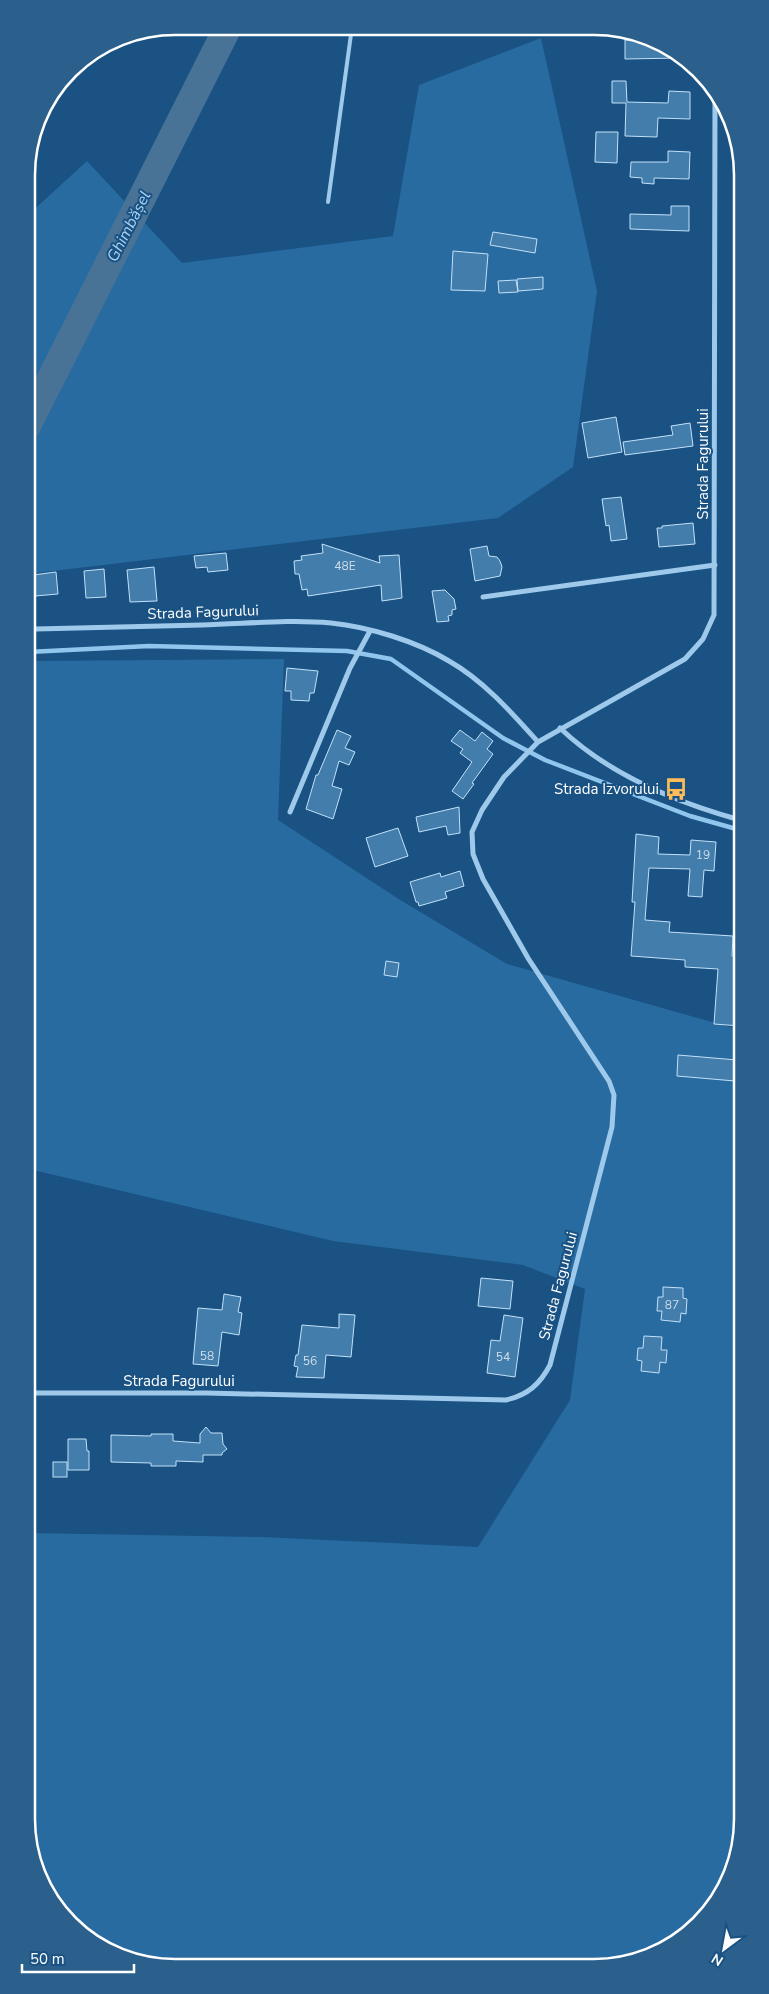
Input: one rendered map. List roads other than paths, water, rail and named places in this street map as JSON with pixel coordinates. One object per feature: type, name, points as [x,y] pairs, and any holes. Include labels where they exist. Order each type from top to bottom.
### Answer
[{"type":"street","name":"Strada Fagurului","points":[[35,1393],[206,1393],[506,1400],[520,1397],[543,1379],[550,1365],[612,1127],[614,1096],[609,1081],[514,935],[483,879],[473,854],[472,832],[482,810],[504,777],[536,744],[560,728],[685,659],[703,639],[714,615],[715,105]]},
{"type":"street","points":[[483,597],[715,565]]},
{"type":"street","name":"Strada Fagurului","points":[[36,629],[288,622],[331,623],[370,631],[418,645],[449,660],[477,680],[506,707],[536,744]]},
{"type":"street","points":[[290,812],[355,659],[370,631]]},
{"type":"street","points":[[560,728],[576,744],[642,784],[699,809],[734,818]]},
{"type":"lane","points":[[328,202],[351,35]]},
{"type":"waterway","name":"Ghimbășel","points":[[35,410],[224,35]]},
{"type":"waterway","points":[[35,652],[149,646],[347,651],[391,659],[503,738],[545,760],[690,816],[734,828]]},
{"type":"place","name":"Strada Izvorului","points":[[676,789]]}]
